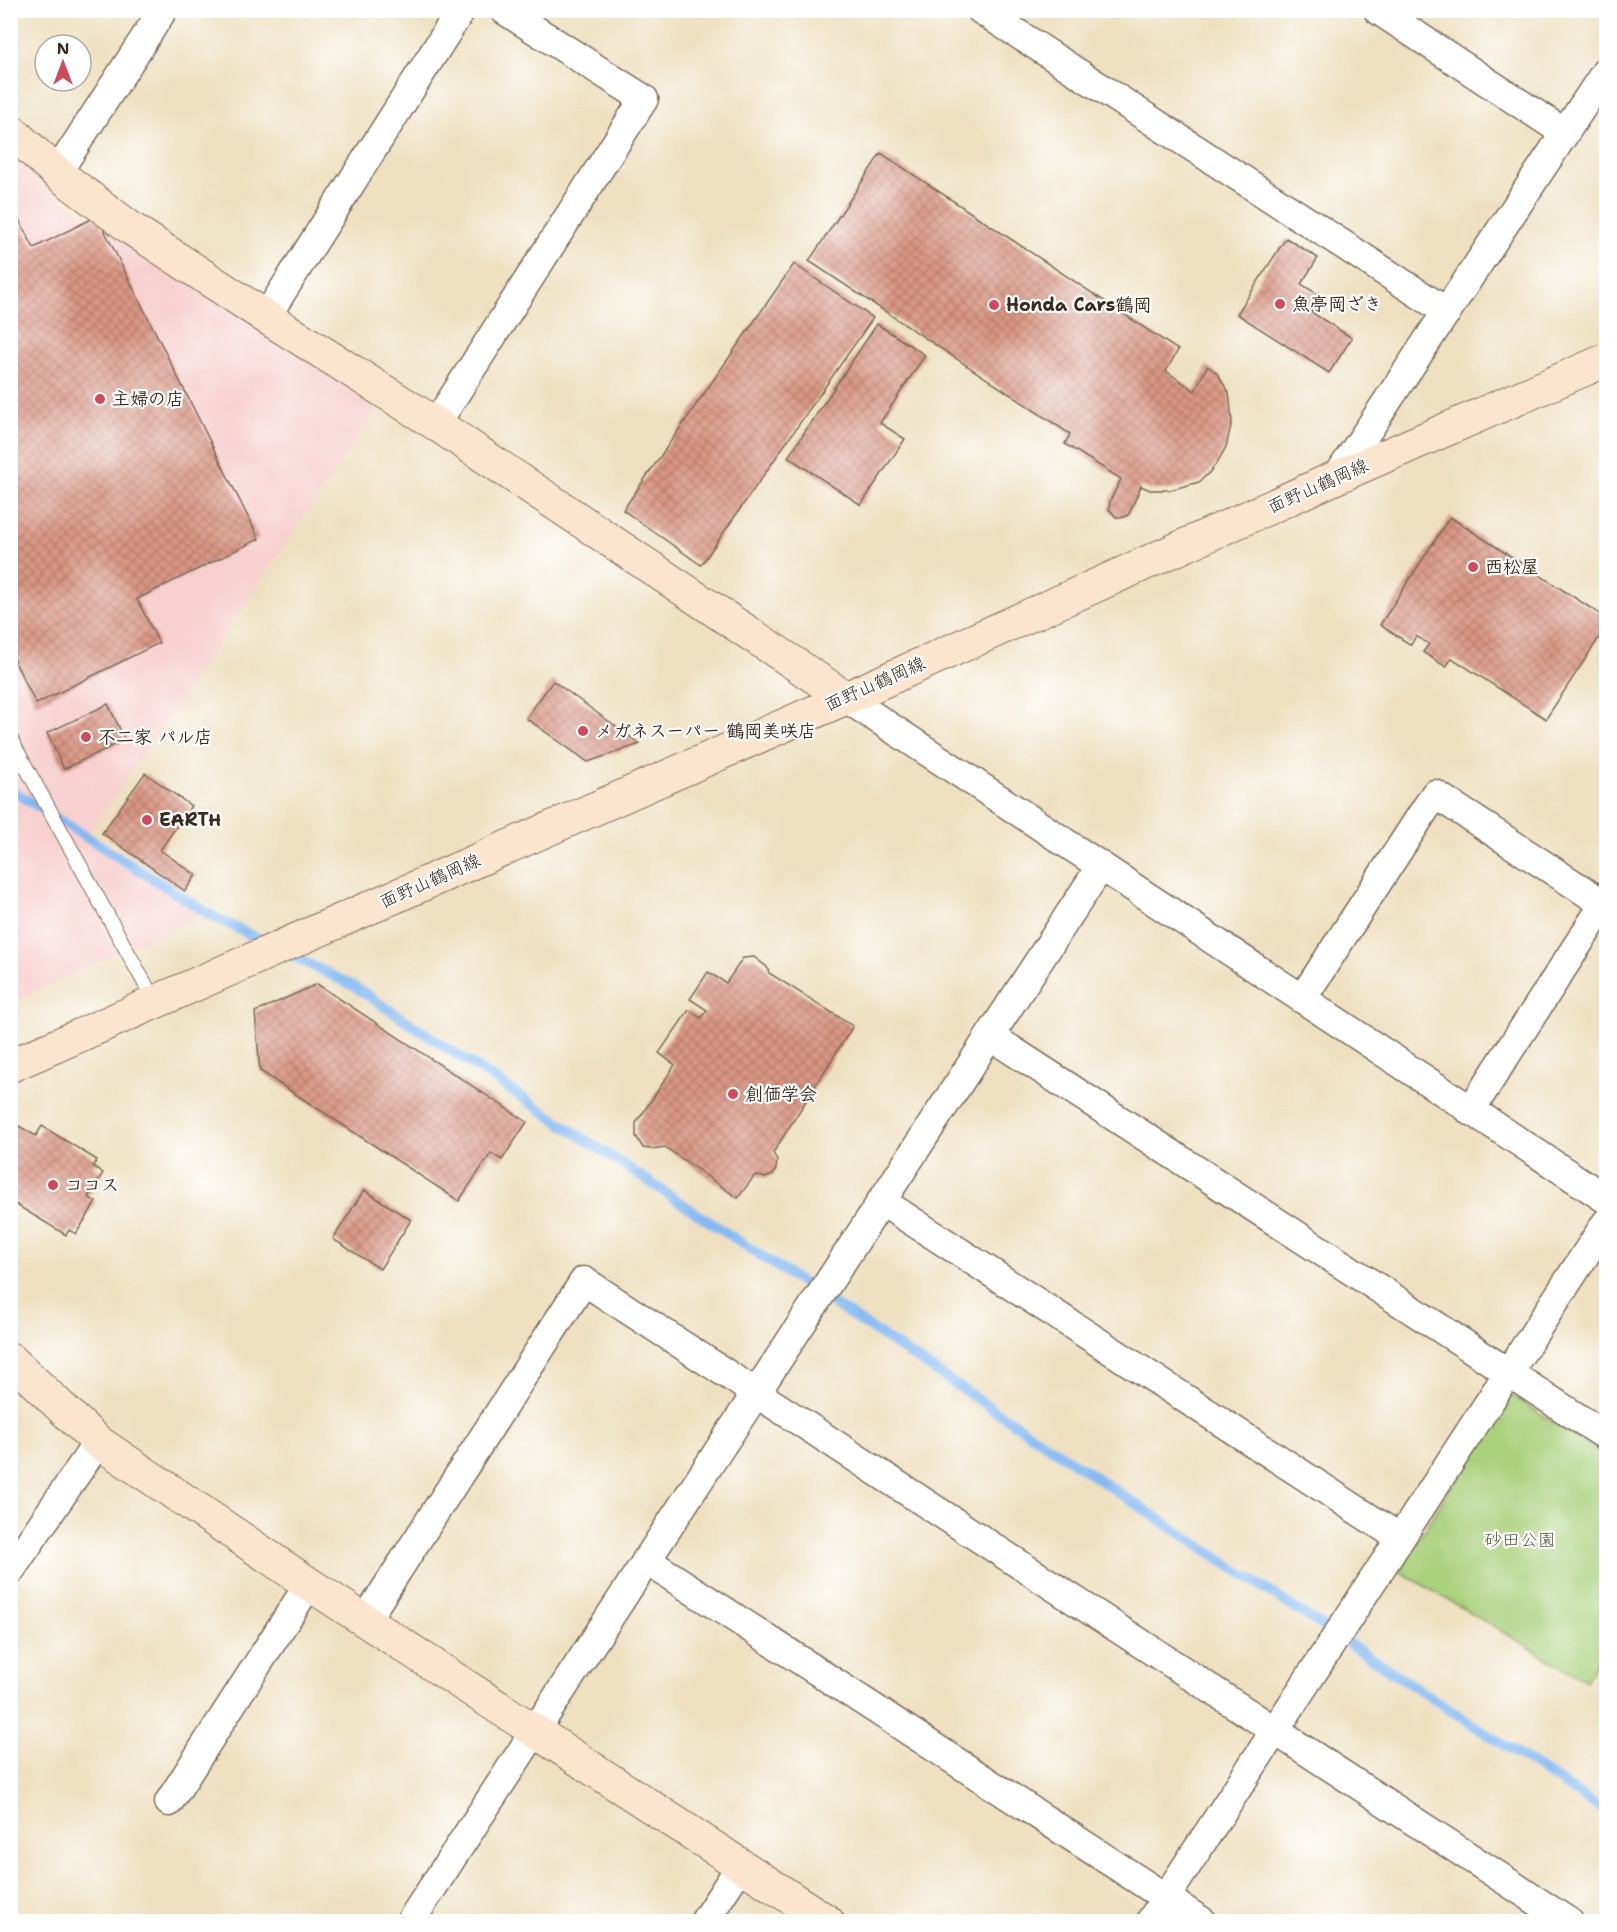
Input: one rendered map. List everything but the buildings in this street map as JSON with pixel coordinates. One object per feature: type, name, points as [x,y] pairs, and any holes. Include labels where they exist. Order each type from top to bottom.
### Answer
[{"type":"street","points":[[57,174],[163,10]]},
{"type":"street","points":[[266,317],[461,10]]},
{"type":"street","points":[[436,424],[644,99],[504,10]]},
{"type":"street","points":[[981,10],[1447,312]]},
{"type":"street","points":[[1378,10],[1565,134]]},
{"type":"street","points":[[1337,477],[1606,71]]},
{"type":"street","points":[[10,130],[57,174],[132,229],[436,424],[846,698],[1606,1199]]},
{"type":"street","name":"面野山鶴岡線","points":[[10,1066],[846,698],[1337,477],[1606,360]]},
{"type":"street","points":[[1302,999],[1435,794],[1605,903],[1470,1110]]},
{"type":"street","points":[[410,1922],[1101,866]]},
{"type":"street","points":[[990,1036],[1606,1436]]},
{"type":"street","points":[[881,1201],[1400,1538]]},
{"type":"street","points":[[1150,1922],[1606,1223]]},
{"type":"street","points":[[365,1621],[584,1281],[1569,1922]]},
{"type":"street","points":[[10,1359],[98,1442],[365,1621],[828,1922]]},
{"type":"street","points":[[10,1572],[98,1442]]},
{"type":"street","points":[[646,1560],[1203,1922]]},
{"type":"street","points":[[169,1802],[309,1584]]},
{"type":"street","points":[[704,1922],[741,1865]]},
{"type":"lane","points":[[10,738],[155,1002]]},
{"type":"shaded area","points":[[10,150],[46,190],[380,404],[90,832],[206,914],[11,1003]]},
{"type":"green space","name":"砂田公園","points":[[1509,1394],[1606,1456],[1606,1646],[1586,1681],[1399,1571]]},
{"type":"waterway","points":[[10,789],[212,916],[271,945]]},
{"type":"waterway","points":[[285,952],[355,987],[1606,1812]]},
{"type":"place","name":"魚亭岡ざき","points":[[1280,304]]},
{"type":"place","name":"Honda Cars鶴岡","points":[[994,305]]},
{"type":"place","name":"主婦の店","points":[[100,399]]},
{"type":"place","name":"西松屋","points":[[1473,567]]},
{"type":"place","name":"メガネスーパー 鶴岡美咲店","points":[[583,731]]},
{"type":"place","name":"不二家 パル店","points":[[86,737]]},
{"type":"place","name":"EARTH","points":[[147,820]]},
{"type":"place","name":"創価学会","points":[[733,1094]]},
{"type":"place","name":"ココス","points":[[53,1185]]}]
